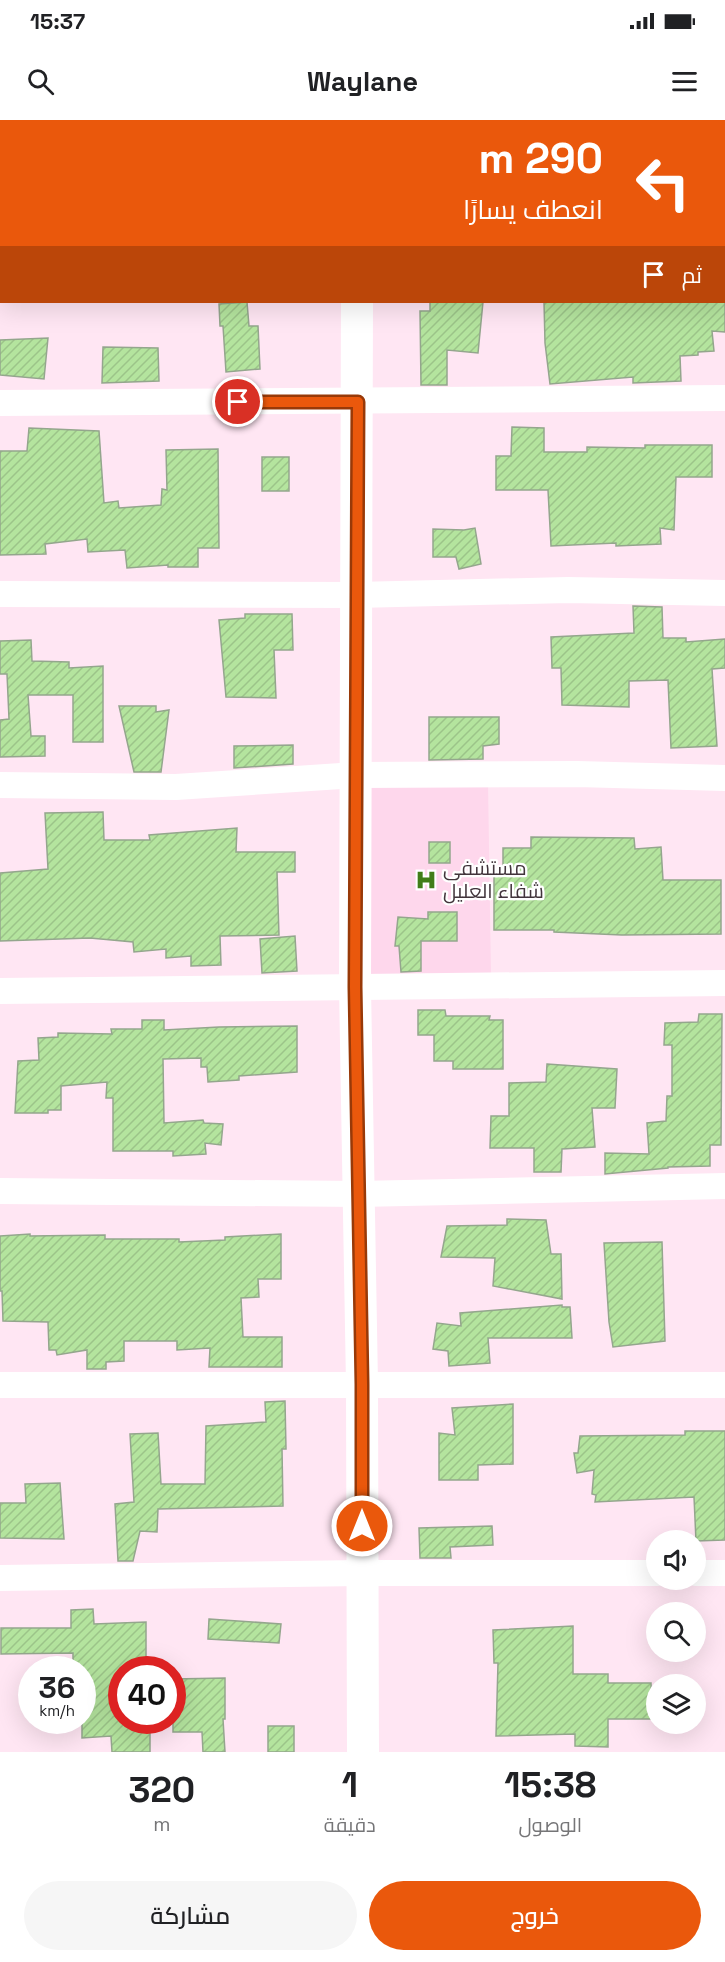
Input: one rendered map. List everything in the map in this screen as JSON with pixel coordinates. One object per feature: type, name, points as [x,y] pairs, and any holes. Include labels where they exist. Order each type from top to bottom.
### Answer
[{"type":"street","points":[[357,303],[355,987],[362,1384],[363,1752]]},
{"type":"street","points":[[0,403],[725,398]]},
{"type":"street","points":[[0,594],[356,595],[568,590],[725,593]]},
{"type":"street","points":[[0,785],[176,787],[356,775],[576,774],[725,778]]},
{"type":"street","points":[[0,991],[725,983]]},
{"type":"street","points":[[0,1191],[359,1194],[725,1186]]},
{"type":"street","points":[[0,1385],[725,1385]]},
{"type":"street","points":[[0,1578],[362,1573],[646,1573]]},
{"type":"street","points":[[706,1573],[725,1573]]},
{"type":"shaded area","name":"مستشفى شفاء العليل","points":[[488,782],[491,976],[364,978],[361,784]]},
{"type":"building","points":[[247,303],[249,326],[258,326],[260,369],[226,372],[219,304]]},
{"type":"building","points":[[430,303],[483,303],[478,353],[447,350],[447,385],[421,385],[420,311],[430,311]]},
{"type":"building","points":[[544,303],[725,303],[725,332],[712,331],[714,351],[680,356],[681,381],[633,383],[633,377],[550,384],[545,343]]},
{"type":"building","points":[[48,338],[44,379],[0,375],[0,340]]},
{"type":"building","points":[[103,347],[158,348],[159,381],[102,383]]},
{"type":"building","points":[[512,427],[544,428],[544,452],[587,452],[587,447],[645,448],[645,445],[712,445],[712,477],[676,477],[674,530],[660,528],[661,544],[616,546],[616,543],[551,546],[548,490],[496,490],[496,456],[511,456]]},
{"type":"building","points":[[29,428],[99,431],[104,503],[118,501],[119,508],[161,505],[162,489],[167,490],[166,450],[218,449],[219,548],[198,548],[198,567],[168,567],[168,565],[127,568],[125,550],[88,552],[87,539],[45,544],[46,554],[0,555],[0,451],[27,451]]},
{"type":"building","points":[[262,457],[289,457],[289,491],[262,491]]},
{"type":"building","points":[[475,528],[481,564],[459,569],[456,557],[433,557],[433,529]]},
{"type":"building","points":[[633,606],[662,607],[663,638],[686,638],[686,642],[725,639],[725,668],[712,669],[717,746],[671,748],[668,680],[629,681],[629,707],[562,705],[561,668],[552,668],[551,637],[634,633]]},
{"type":"building","points":[[245,614],[292,614],[293,650],[274,650],[276,698],[226,697],[219,620],[245,618]]},
{"type":"building","points":[[31,640],[32,661],[69,662],[69,668],[103,666],[103,742],[73,742],[73,695],[28,695],[31,736],[45,736],[45,756],[0,757],[0,720],[9,719],[7,674],[0,674],[0,641]]},
{"type":"building","points":[[119,706],[156,706],[156,712],[169,710],[161,772],[134,772]]},
{"type":"building","points":[[429,717],[499,717],[499,744],[483,746],[483,759],[429,760]]},
{"type":"building","points":[[293,745],[293,764],[234,768],[234,746]]},
{"type":"building","points":[[103,812],[104,840],[150,840],[149,835],[237,828],[236,852],[295,852],[295,872],[277,872],[279,935],[220,936],[221,965],[191,966],[191,956],[166,958],[166,949],[134,952],[133,942],[90,938],[0,941],[0,873],[48,869],[45,813]]},
{"type":"building","points":[[531,837],[634,838],[635,849],[661,847],[663,880],[721,880],[721,934],[622,935],[554,932],[554,930],[494,930],[494,872],[503,871],[503,848],[531,848]]},
{"type":"building","points":[[429,842],[450,842],[450,863],[429,863]]},
{"type":"building","points":[[428,912],[457,912],[457,941],[421,941],[421,971],[401,972],[399,946],[395,946],[398,917],[428,919]]},
{"type":"building","points":[[295,936],[297,971],[262,973],[260,939]]},
{"type":"building","points":[[418,1010],[445,1010],[446,1016],[490,1016],[489,1020],[503,1020],[503,1069],[453,1069],[453,1061],[434,1061],[434,1035],[418,1035]]},
{"type":"building","points":[[699,1014],[722,1014],[721,1145],[710,1145],[710,1166],[668,1167],[605,1174],[605,1153],[649,1154],[647,1123],[666,1121],[667,1096],[672,1096],[672,1045],[664,1045],[665,1023],[698,1022]]},
{"type":"building","points":[[142,1020],[164,1020],[164,1030],[297,1026],[297,1072],[239,1076],[239,1080],[208,1082],[207,1067],[201,1067],[201,1058],[163,1059],[164,1123],[203,1120],[204,1123],[223,1124],[221,1145],[205,1143],[206,1154],[173,1156],[173,1151],[113,1151],[113,1098],[106,1098],[107,1082],[61,1086],[61,1110],[48,1110],[48,1113],[15,1113],[18,1061],[39,1060],[38,1038],[58,1037],[58,1033],[112,1034],[111,1029],[142,1029]]},
{"type":"building","points":[[547,1064],[617,1069],[615,1108],[592,1108],[595,1147],[562,1149],[561,1172],[534,1172],[534,1148],[490,1148],[491,1116],[509,1116],[509,1083],[546,1082]]},
{"type":"building","points":[[507,1219],[546,1220],[551,1254],[561,1254],[562,1299],[493,1286],[495,1258],[441,1257],[447,1226],[507,1225]]},
{"type":"building","points":[[30,1234],[30,1236],[105,1235],[105,1239],[179,1239],[179,1242],[281,1234],[281,1279],[258,1279],[259,1297],[241,1298],[243,1337],[282,1337],[282,1367],[209,1367],[210,1348],[177,1350],[177,1341],[124,1341],[124,1361],[106,1362],[106,1369],[87,1369],[87,1350],[57,1355],[56,1350],[49,1350],[48,1322],[3,1321],[2,1291],[0,1291],[0,1236]]},
{"type":"building","points":[[662,1242],[665,1341],[613,1347],[609,1322],[604,1243]]},
{"type":"building","points":[[562,1305],[562,1307],[570,1307],[572,1338],[488,1338],[490,1363],[449,1366],[448,1351],[433,1349],[437,1323],[461,1326],[460,1313]]},
{"type":"building","points":[[285,1401],[286,1449],[282,1449],[283,1506],[158,1509],[157,1532],[140,1531],[133,1561],[118,1561],[115,1504],[134,1502],[130,1434],[158,1433],[161,1484],[205,1484],[206,1426],[266,1422],[265,1402]]},
{"type":"building","points":[[513,1404],[513,1464],[478,1465],[478,1480],[439,1480],[439,1433],[455,1435],[452,1408]]},
{"type":"building","points":[[685,1431],[725,1431],[725,1540],[706,1541],[706,1530],[696,1530],[694,1497],[595,1502],[596,1495],[592,1494],[594,1470],[577,1473],[574,1453],[578,1453],[580,1436],[685,1435]]},
{"type":"building","points":[[60,1483],[64,1539],[0,1538],[0,1503],[26,1503],[25,1484]]},
{"type":"building","points":[[492,1526],[493,1545],[450,1547],[451,1558],[420,1558],[419,1528]]},
{"type":"building","points":[[93,1609],[94,1624],[146,1622],[146,1656],[108,1656],[108,1734],[150,1734],[150,1752],[112,1752],[111,1736],[82,1738],[82,1734],[96,1734],[96,1656],[73,1656],[73,1653],[1,1654],[1,1628],[71,1628],[71,1610]]},
{"type":"building","points":[[209,1619],[281,1624],[279,1643],[208,1639]]},
{"type":"building","points":[[573,1626],[573,1674],[608,1674],[608,1683],[646,1683],[646,1719],[608,1719],[608,1747],[575,1746],[575,1734],[496,1736],[498,1663],[494,1663],[493,1630]]},
{"type":"building","points":[[225,1678],[225,1719],[223,1719],[225,1752],[203,1752],[202,1732],[186,1732],[186,1679]]},
{"type":"building","points":[[268,1726],[294,1726],[294,1752],[268,1752]]},
{"type":"place","name":"مستشفى شفاء العليل","points":[[426,880]]},
{"type":"route","points":[[238,402],[358,402],[355,987],[362,1384],[362,1526]]}]
